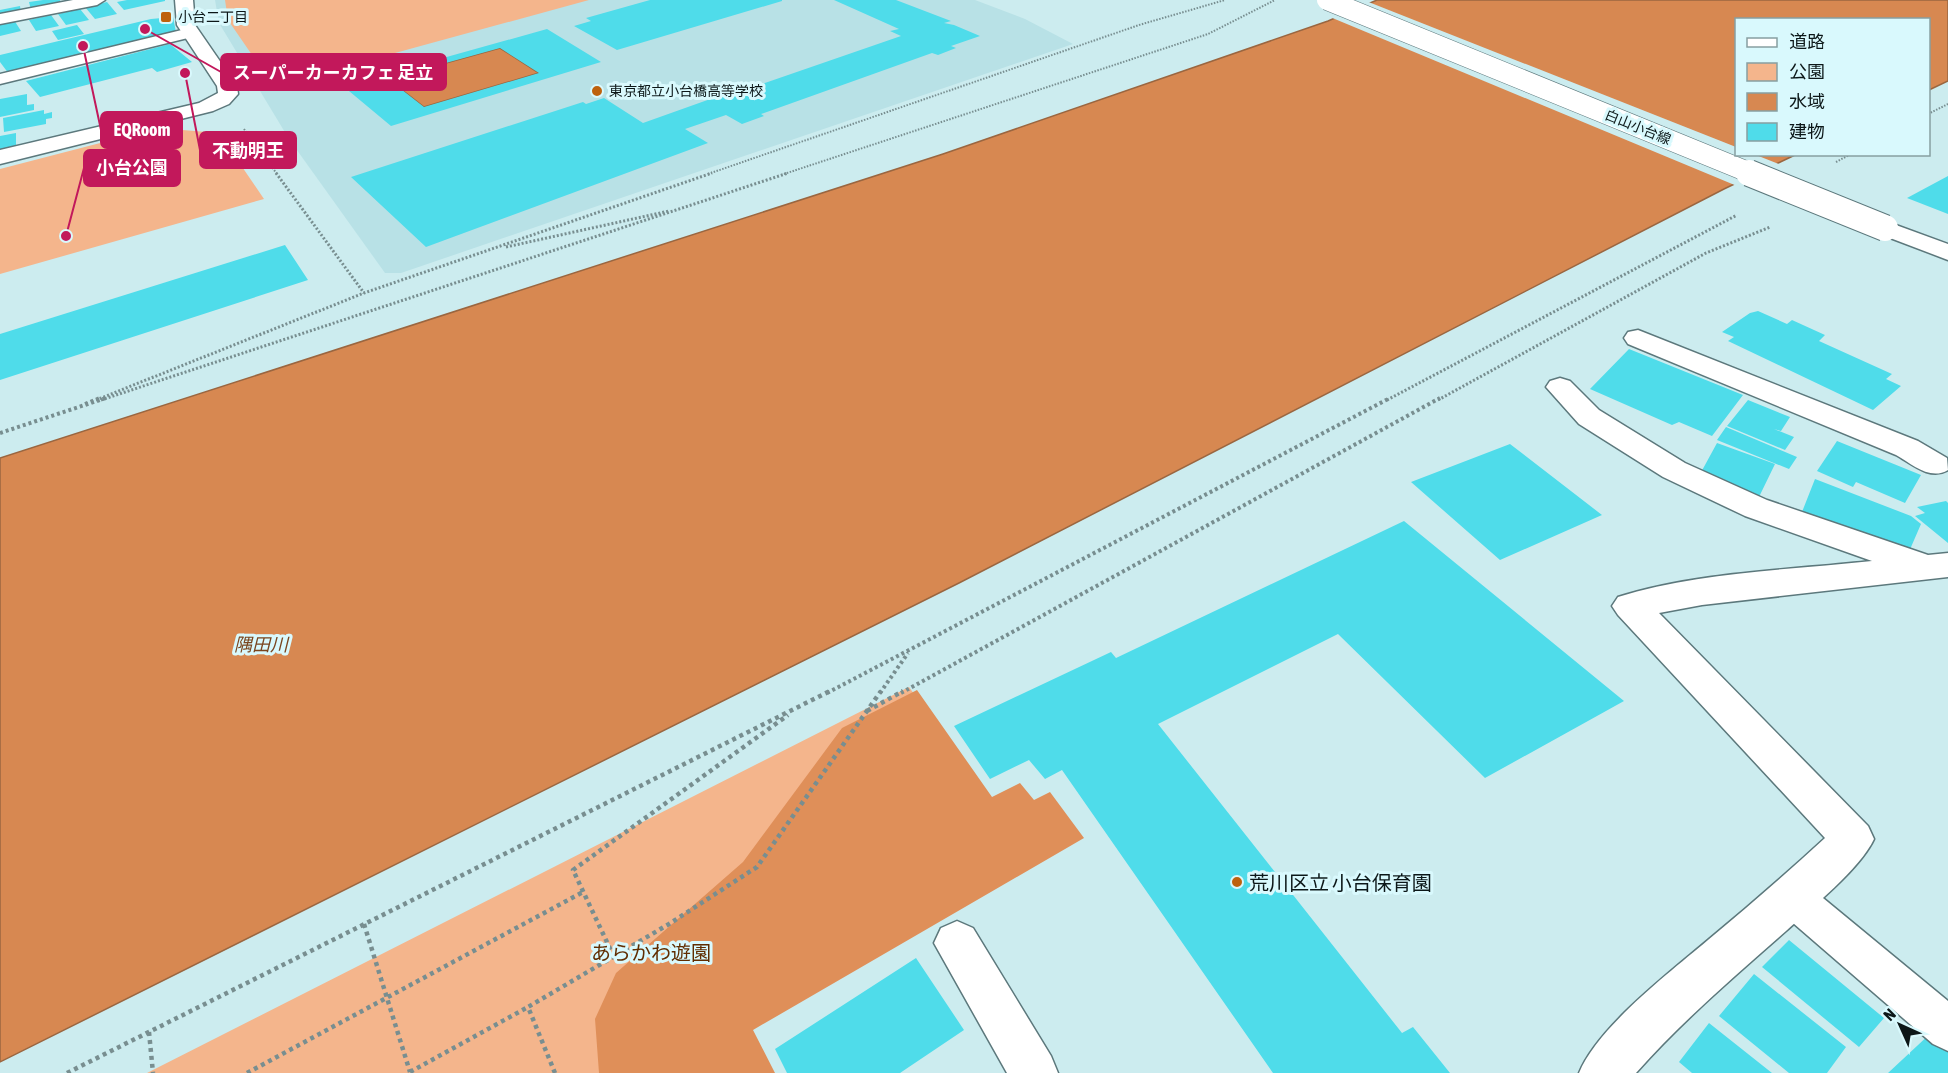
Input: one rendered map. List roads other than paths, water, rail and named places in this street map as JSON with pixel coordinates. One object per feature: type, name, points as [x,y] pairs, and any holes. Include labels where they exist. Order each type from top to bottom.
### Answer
[{"type":"street","points":[[0,157],[181,113],[222,100],[228,94],[227,86],[186,25],[184,0]]},
{"type":"street","name":"白山小台線","points":[[1327,0],[1948,253]]},
{"type":"street","points":[[1638,338],[1944,462]]},
{"type":"street","points":[[1560,387],[1589,417],[1674,470],[1756,508],[1942,573]]},
{"type":"street","points":[[1603,1073],[1657,1014],[1792,897],[1853,839],[1630,606],[1702,592],[1942,573]]},
{"type":"street","points":[[957,943],[1034,1073]]},
{"type":"lane","points":[[0,19],[97,0]]},
{"type":"lane","points":[[0,79],[190,33]]},
{"type":"lane","points":[[1792,897],[1948,1029]]},
{"type":"water","name":"隅田川","points":[[1377,0],[1948,0],[1948,81],[1930,90],[1930,18],[1735,18],[1735,156],[1793,156],[1724,189],[959,583],[0,1062],[0,458],[943,154],[1328,21]]},
{"type":"water","points":[[500,48],[539,73],[424,107],[388,79]]},
{"type":"place","name":"小台二丁目","points":[[166,17]]},
{"type":"place","name":"スーパーカーカフェ 足立","points":[[145,29]]},
{"type":"place","name":"EQRoom","points":[[83,46]]},
{"type":"place","name":"不動明王","points":[[185,73]]},
{"type":"place","name":"東京都立小台橋高等学校","points":[[597,91]]},
{"type":"place","name":"小台公園","points":[[66,236]]},
{"type":"place","name":"荒川区立 小台保育園","points":[[1237,882]]},
{"type":"park label","name":"あらかわ遊園","points":[[651,952]]}]
